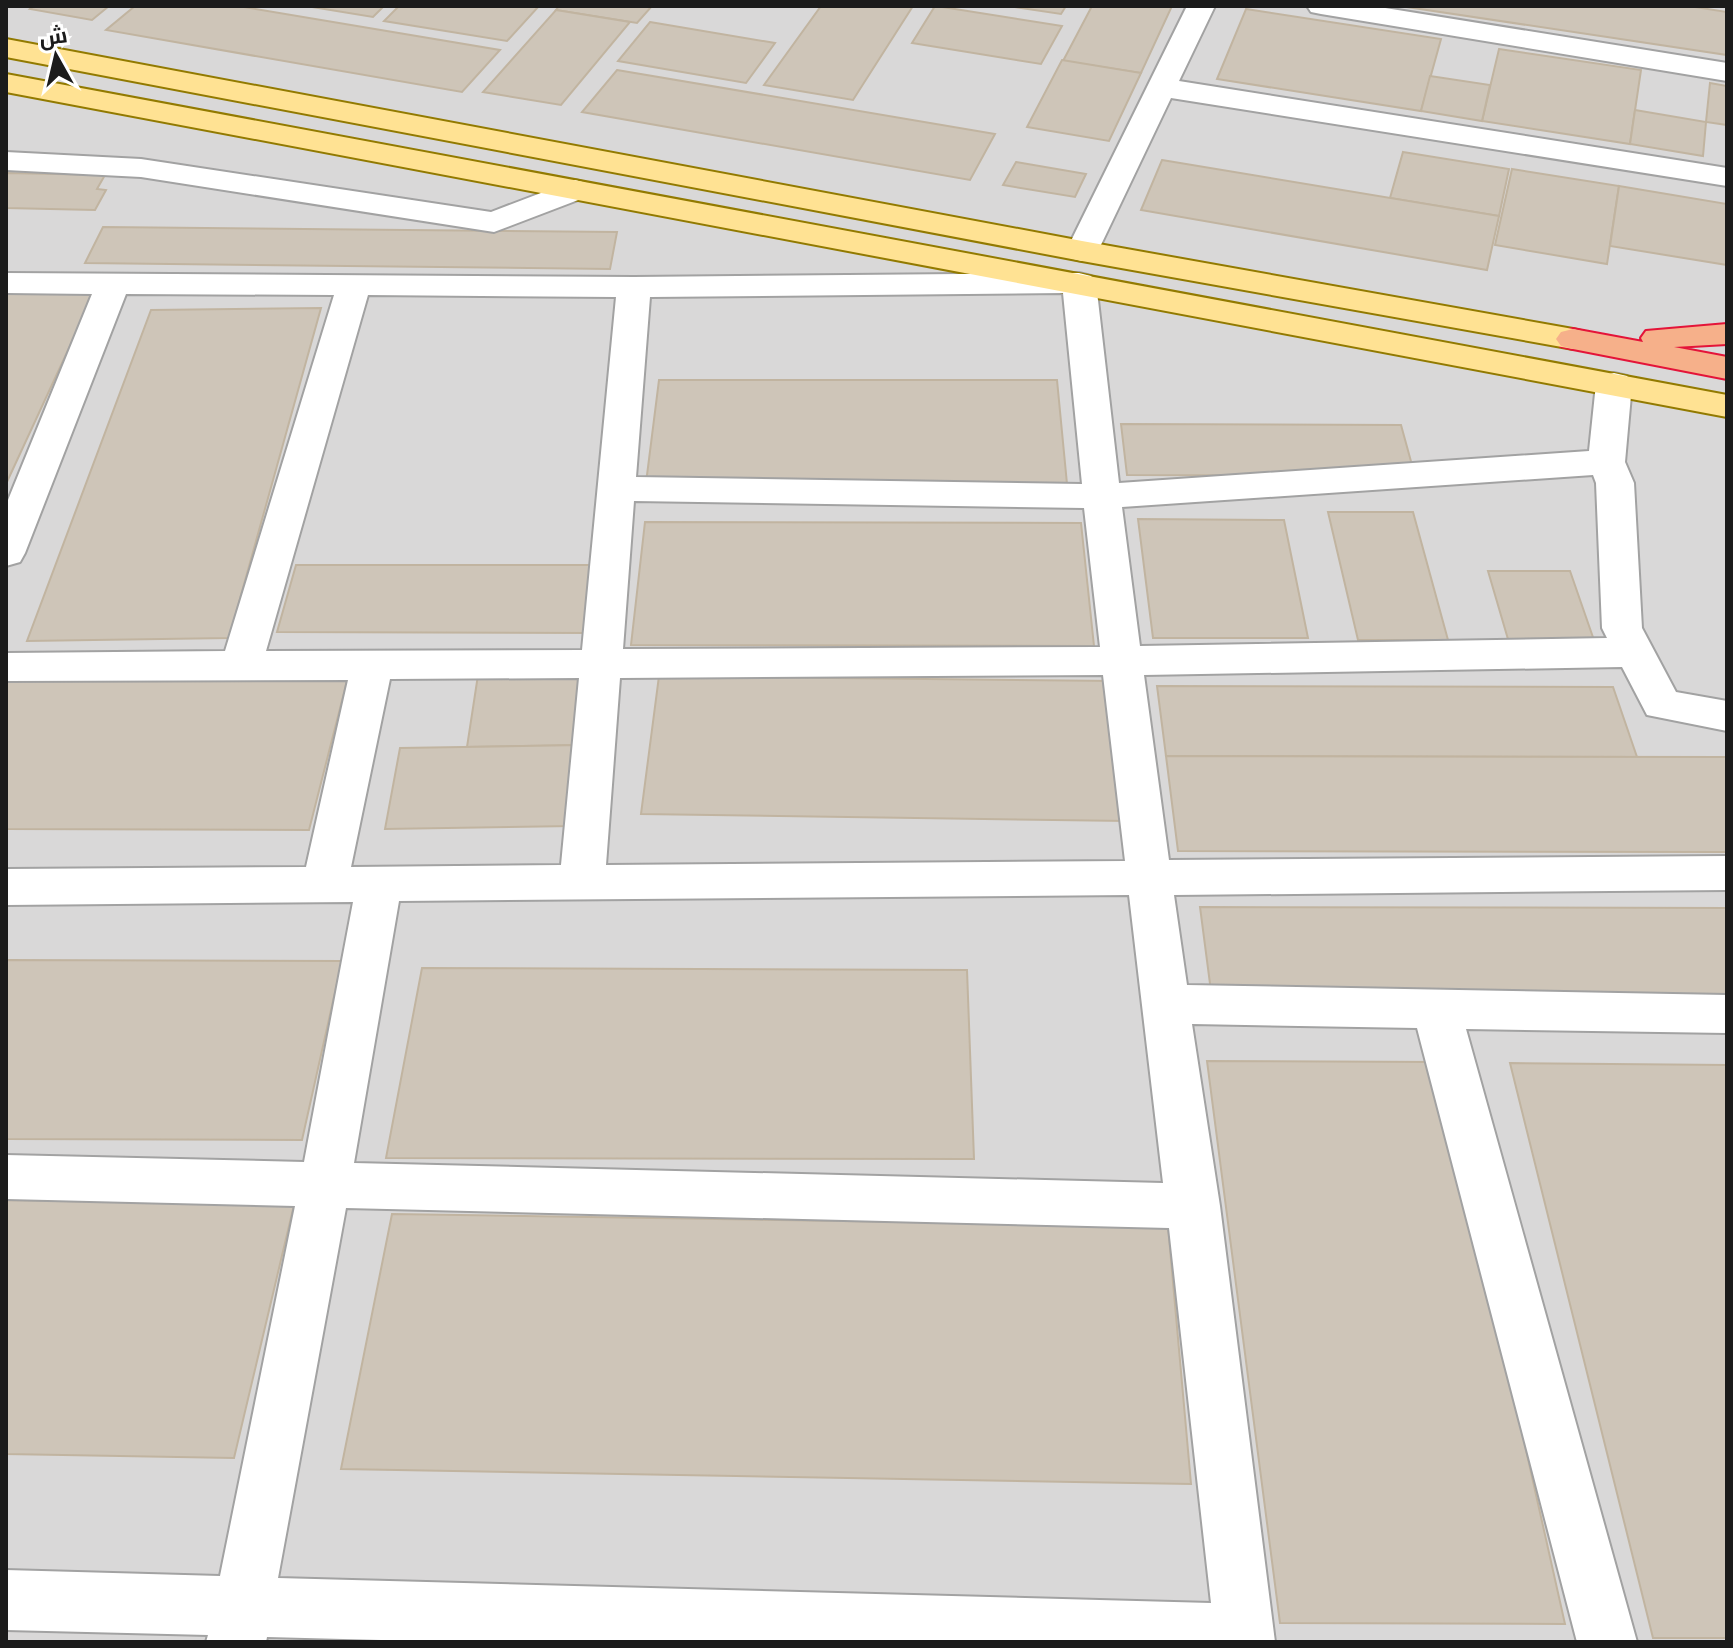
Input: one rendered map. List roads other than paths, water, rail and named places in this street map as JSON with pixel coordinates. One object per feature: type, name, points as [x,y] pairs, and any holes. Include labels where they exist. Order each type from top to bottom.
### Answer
[{"type":"highway","points":[[1573,339],[1727,334]]},
{"type":"highway","points":[[1573,339],[1727,368]]},
{"type":"main road","points":[[6,48],[1080,267],[1727,406]]},
{"type":"main road","points":[[6,83],[575,190],[1573,339]]},
{"type":"street","points":[[6,1600],[239,1624],[1245,1638],[1194,1206],[1100,496],[1080,267],[1201,6]]},
{"type":"street","points":[[1321,6],[1727,72]]},
{"type":"street","points":[[1161,87],[1727,177]]},
{"type":"street","points":[[6,161],[141,168],[494,222],[575,190]]},
{"type":"street","points":[[6,283],[634,287],[1080,267]]},
{"type":"street","points":[[6,553],[113,284]]},
{"type":"street","points":[[241,666],[354,285]]},
{"type":"street","points":[[582,882],[634,287]]},
{"type":"street","points":[[1614,384],[1606,462],[1615,483],[1622,628],[1662,704],[1727,716]]},
{"type":"street","points":[[617,489],[1100,496],[1606,462]]},
{"type":"street","points":[[6,667],[1124,661],[1581,651],[1635,653]]},
{"type":"street","points":[[325,884],[372,666]]},
{"type":"street","points":[[6,887],[1727,873]]},
{"type":"street","points":[[239,1624],[325,1186],[379,884]]},
{"type":"street","points":[[1166,1004],[1727,1014]]},
{"type":"street","points":[[1436,1008],[1607,1642]]},
{"type":"street","points":[[6,1177],[1194,1206]]}]
